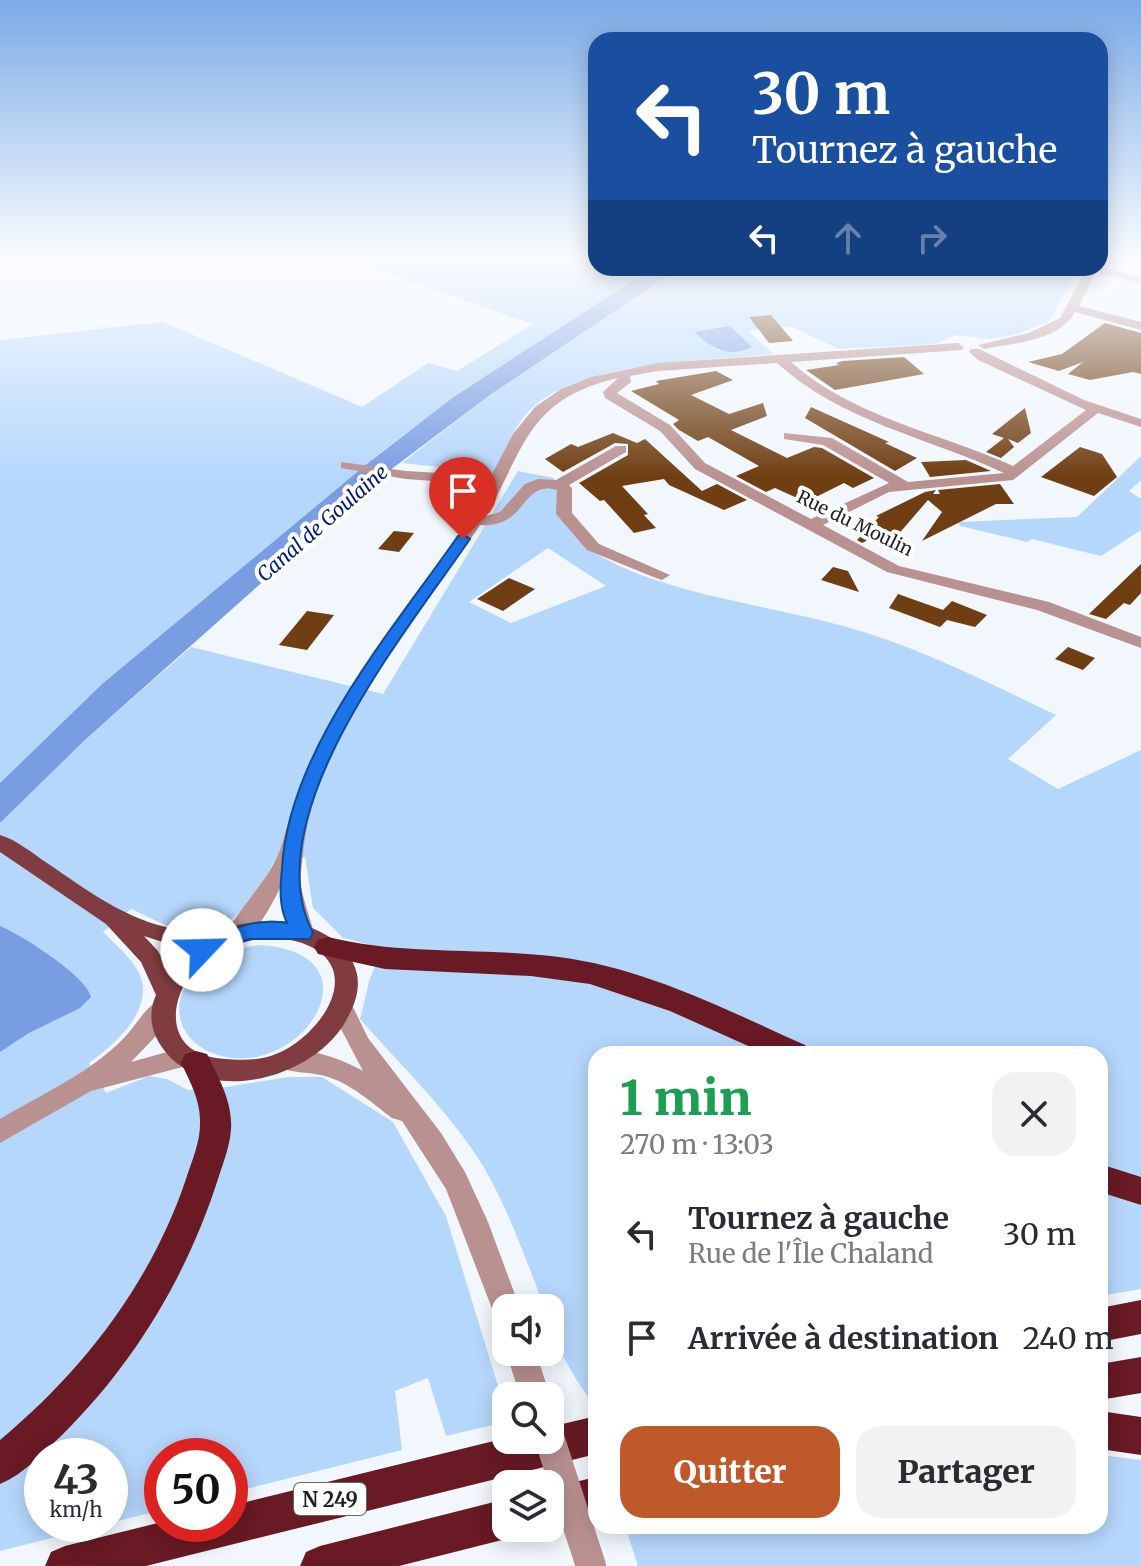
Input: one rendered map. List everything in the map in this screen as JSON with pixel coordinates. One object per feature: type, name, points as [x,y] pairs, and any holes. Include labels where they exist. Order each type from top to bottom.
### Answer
[{"type":"highway","points":[[328,947],[350,954],[407,961],[543,967],[589,973],[775,1046]]},
{"type":"highway","points":[[0,1465],[50,1422],[118,1346],[151,1295],[174,1249],[196,1195],[216,1124],[214,1104],[191,1060]]},
{"type":"highway","points":[[1108,1181],[1141,1191]]},
{"type":"highway","points":[[1108,1323],[1141,1317]]},
{"type":"highway","points":[[1108,1381],[1141,1375]]},
{"type":"highway","points":[[1108,1431],[1141,1436]]},
{"type":"highway","name":"N 249","points":[[65,1566],[588,1437]]},
{"type":"highway","points":[[564,1504],[588,1498]]},
{"type":"highway","points":[[320,1566],[492,1523]]},
{"type":"main road","points":[[4,845],[111,917],[150,957],[164,1000],[167,1035],[191,1060],[217,1069],[240,1071],[288,1061],[318,1042],[333,1027],[343,1010],[347,992],[346,975],[340,960],[328,947],[303,933],[276,929],[228,937],[175,938],[111,917]]},
{"type":"main road","points":[[164,1000],[186,962],[228,937]]},
{"type":"street","points":[[303,933],[293,914],[290,896],[293,842],[303,802],[330,738],[359,690],[476,520],[524,430],[539,411],[569,391],[621,374],[665,367],[958,347],[958,342],[963,341],[980,348],[1045,331]]},
{"type":"street","points":[[980,348],[987,360],[1095,409],[1141,423]]},
{"type":"street","points":[[778,357],[801,380],[862,416],[987,457],[1015,472]]},
{"type":"street","name":"Rue du Moulin","points":[[621,374],[626,379],[610,395],[665,428],[693,461],[893,569],[1043,606],[1141,643]]},
{"type":"street","points":[[812,525],[886,488],[1001,480],[1095,409]]},
{"type":"street","points":[[789,436],[827,441],[903,485]]},
{"type":"street","points":[[558,485],[621,449]]},
{"type":"street","points":[[350,466],[406,475],[497,481]]},
{"type":"street","points":[[476,520],[496,520],[510,512],[520,493],[533,484],[558,485],[565,488],[564,514],[593,547],[662,575]]},
{"type":"street","points":[[228,937],[262,902],[293,842]]},
{"type":"street","points":[[0,1132],[82,1086],[129,1050],[150,1028],[164,1000]]},
{"type":"street","points":[[343,1010],[363,1050],[442,1157],[481,1235],[501,1294]]},
{"type":"street","points":[[82,1086],[191,1060]]},
{"type":"street","points":[[288,1061],[318,1063],[346,1071],[417,1122]]},
{"type":"street","points":[[555,1454],[591,1566]]},
{"type":"shaded area","points":[[81,331],[184,331],[362,407],[428,363],[457,371],[522,331],[555,331],[452,398],[380,453],[102,684],[0,783],[0,340]]},
{"type":"shaded area","points":[[585,331],[706,331],[695,333],[718,350],[742,352],[732,331],[748,331],[774,354],[643,366],[576,382],[549,396],[527,413],[494,473],[402,463],[490,395]]},
{"type":"shaded area","points":[[801,331],[1024,331],[989,339],[956,335],[934,344],[839,349]]},
{"type":"shaded area","points":[[1141,456],[1141,480],[1129,491],[1141,499],[1141,530],[1101,556],[1032,539],[1027,542],[960,526],[958,522],[1077,517]]},
{"type":"shaded area","points":[[518,471],[554,478],[564,510],[581,540],[598,555],[625,568],[685,589],[871,634],[951,666],[1056,715],[1008,759],[1058,789],[1141,750],[1141,1289],[1108,1295],[1108,1046],[588,1046],[588,1396],[564,1358],[564,1294],[539,1294],[509,1218],[470,1146],[360,1019],[370,978],[383,948],[343,938],[313,908],[305,857],[274,862],[250,901],[216,928],[185,931],[131,909],[103,932],[139,972],[142,1000],[125,1032],[89,1063],[106,1093],[149,1076],[167,1079],[188,1090],[289,1077],[322,1077],[393,1122],[446,1216],[497,1382],[492,1382],[492,1425],[446,1436],[428,1378],[395,1391],[402,1450],[248,1488],[248,1438],[144,1438],[144,1514],[128,1518],[128,1438],[24,1438],[24,1542],[36,1542],[0,1551],[0,823],[86,739],[191,647],[383,694]],"holes":[[[548,548],[606,586],[511,623],[469,602]]]},
{"type":"shaded area","points":[[260,945],[297,953],[318,970],[323,991],[316,1014],[300,1035],[275,1051],[246,1058],[215,1054],[202,1048],[191,1039],[180,1017],[179,1005],[189,980],[199,969],[220,956]]},
{"type":"shaded area","points":[[1108,1456],[1141,1460],[1141,1566],[638,1566],[628,1535],[1108,1534]]},
{"type":"water","name":"Canal de Goulaine","points":[[555,331],[585,331],[490,395],[377,480],[86,739],[0,823],[0,783],[102,684],[368,463],[452,398]]},
{"type":"water","points":[[735,331],[752,347],[728,352],[707,343],[694,332]]},
{"type":"water","points":[[0,926],[37,946],[66,967],[87,988],[91,997],[80,1008],[29,1033],[0,1052]]},
{"type":"building","points":[[760,331],[785,331],[793,341],[769,343]]},
{"type":"building","points":[[1094,331],[1141,333],[1141,374],[1133,372],[1090,380],[1068,374],[1083,362],[1059,371],[1028,362],[1062,354]]},
{"type":"building","points":[[904,357],[924,374],[835,390],[806,370],[839,365],[836,363],[843,361]]},
{"type":"building","points":[[716,371],[733,380],[691,395],[729,414],[763,403],[767,416],[731,430],[787,458],[814,447],[822,448],[874,478],[853,488],[844,483],[806,502],[775,488],[766,492],[736,476],[759,466],[708,437],[698,441],[679,430],[673,424],[679,420],[631,391],[659,384],[656,381]]},
{"type":"building","points":[[811,407],[917,458],[895,471],[805,418]]},
{"type":"building","points":[[1025,408],[1031,433],[1018,443],[1008,439],[1014,447],[1001,458],[986,452],[1004,438],[992,434]]},
{"type":"building","points":[[613,433],[637,443],[645,439],[702,491],[717,484],[747,500],[724,510],[669,485],[664,479],[622,486],[648,514],[644,515],[656,528],[634,533],[604,500],[600,501],[579,483],[628,455],[628,444],[615,443],[563,472],[545,459],[571,444],[578,447]]},
{"type":"building","points":[[1080,447],[1102,454],[1117,477],[1094,496],[1041,477]]},
{"type":"building","points":[[966,460],[991,471],[930,477],[921,462]]},
{"type":"building","points":[[1000,484],[1014,504],[996,504],[922,541],[942,512],[928,500],[896,537],[885,531],[862,543],[857,540],[879,517],[876,516],[925,492],[936,490],[933,494],[940,494],[938,490]]},
{"type":"building","points":[[394,531],[414,533],[399,552],[378,549]]},
{"type":"building","points":[[1141,564],[1141,593],[1130,605],[1124,603],[1106,619],[1089,614]]},
{"type":"building","points":[[833,567],[848,571],[859,592],[821,580]]},
{"type":"building","points":[[509,578],[535,589],[503,611],[477,599]]},
{"type":"building","points":[[898,594],[943,610],[952,601],[987,615],[975,627],[947,620],[940,627],[889,608]]},
{"type":"building","points":[[307,611],[334,615],[307,650],[279,645]]},
{"type":"building","points":[[1068,647],[1095,658],[1083,670],[1055,659]]},
{"type":"route","points":[[202,950],[247,931],[276,929],[303,933],[293,914],[290,896],[293,842],[303,802],[318,763],[359,690],[463,539]]}]
